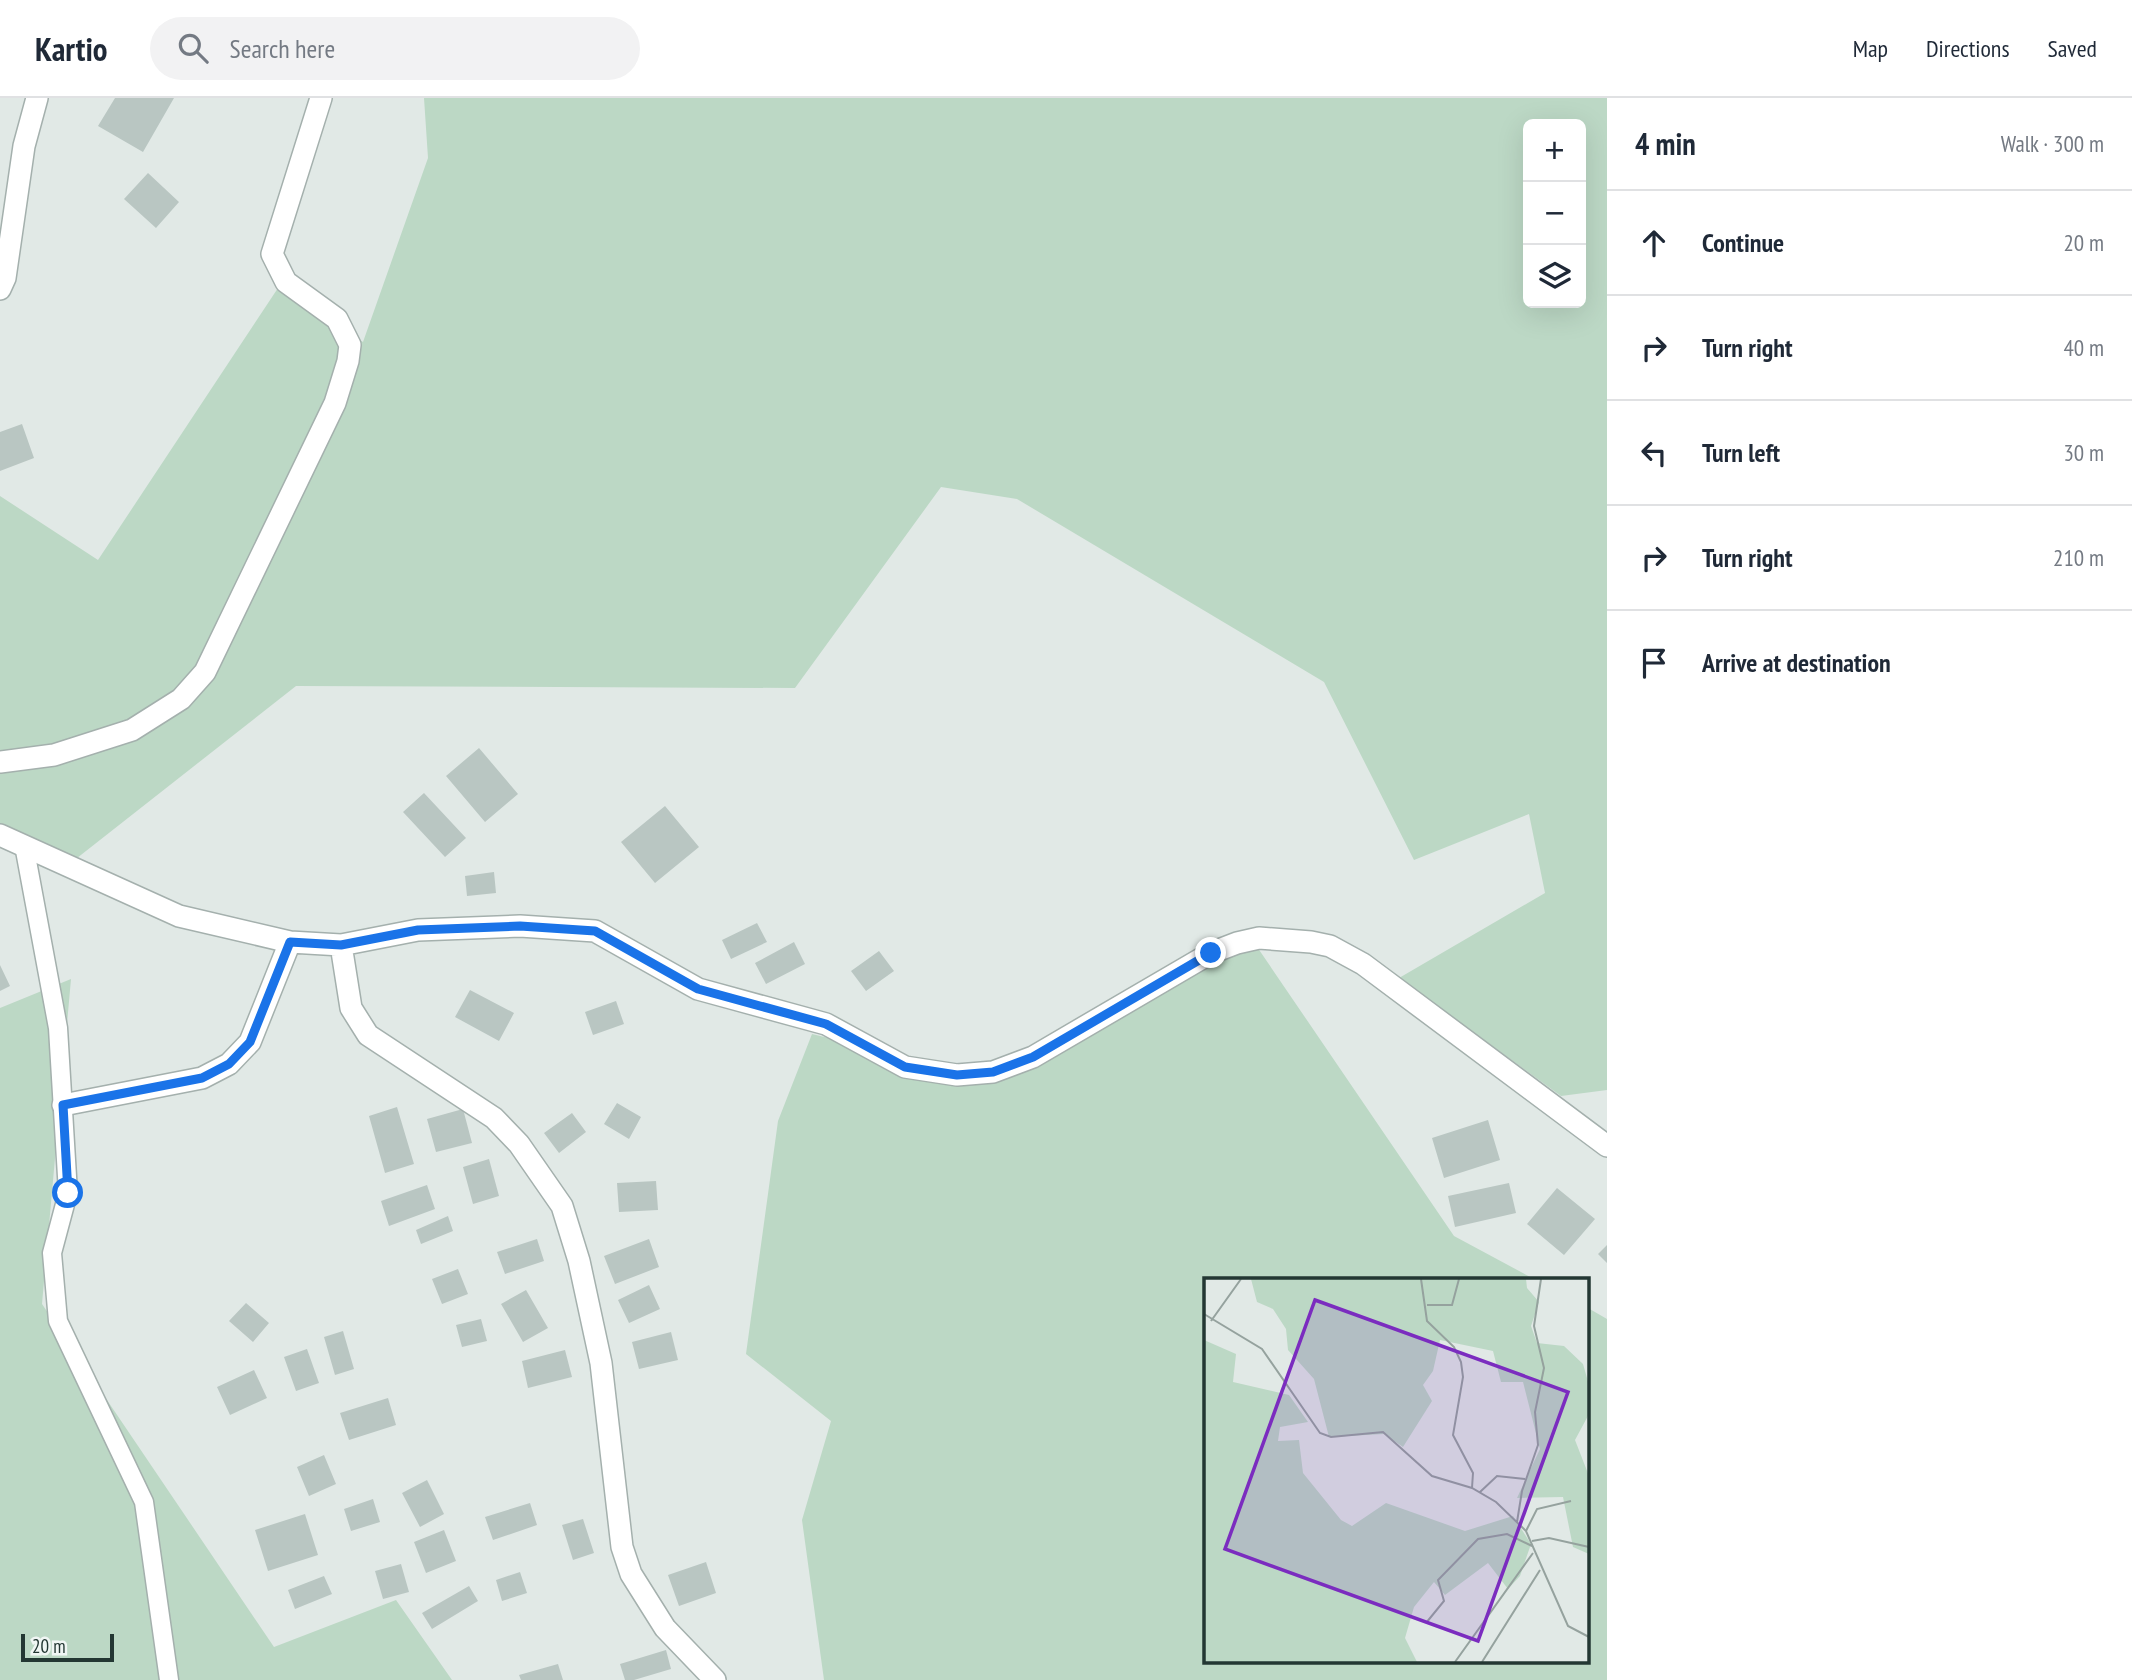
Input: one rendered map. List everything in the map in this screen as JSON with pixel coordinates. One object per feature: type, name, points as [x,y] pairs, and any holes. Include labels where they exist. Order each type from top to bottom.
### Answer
[{"type":"street","points":[[0,289],[5,278],[24,146],[37,98]]},
{"type":"street","points":[[0,762],[54,755],[132,730],[181,699],[205,672],[223,635],[335,403],[348,361],[350,345],[337,318],[286,282],[272,254],[321,98]]},
{"type":"street","points":[[0,835],[179,916],[290,942],[341,945],[418,930],[520,926],[595,931],[698,989],[826,1024],[905,1067],[957,1075],[993,1072],[1033,1057],[1211,953],[1237,943],[1259,937],[1311,942],[1330,946],[1363,964],[1607,1146]]},
{"type":"street","points":[[63,1105],[202,1078],[229,1064],[250,1042],[290,942]]},
{"type":"street","points":[[341,945],[351,1008],[368,1035],[494,1118],[520,1144],[562,1206],[579,1261],[601,1363],[622,1547],[631,1574],[665,1628],[715,1680]]},
{"type":"lane","points":[[24,845],[58,1028],[68,1193],[52,1253],[58,1321],[144,1502],[169,1680]]},
{"type":"green space","points":[[424,98],[1607,98],[1607,1090],[1561,1096],[1399,978],[1545,893],[1529,814],[1414,860],[1324,682],[1017,499],[941,487],[795,688],[296,686],[58,873],[0,830],[0,496],[98,560],[278,288],[363,342],[428,158]]},
{"type":"green space","points":[[1251,938],[1454,1236],[1532,1278],[1204,1278],[1204,1662],[1590,1662],[1590,1309],[1607,1319],[1607,1680],[824,1680],[802,1520],[831,1421],[746,1354],[778,1121],[812,1034],[948,1067],[1045,1055]]},
{"type":"green space","points":[[71,979],[42,1304],[274,1647],[396,1600],[452,1680],[0,1680],[0,1008]]},
{"type":"building","points":[[115,98],[174,98],[143,152],[98,126]]},
{"type":"building","points":[[148,173],[179,202],[156,228],[124,199]]},
{"type":"building","points":[[22,424],[34,458],[0,471],[0,432]]},
{"type":"building","points":[[479,748],[518,794],[485,822],[446,776]]},
{"type":"building","points":[[424,793],[466,838],[445,857],[403,812]]},
{"type":"building","points":[[665,806],[699,847],[655,883],[621,842]]},
{"type":"building","points":[[494,872],[496,893],[467,896],[465,876]]},
{"type":"building","points":[[757,923],[767,942],[731,959],[722,940]]},
{"type":"building","points":[[794,942],[805,964],[766,984],[755,963]]},
{"type":"building","points":[[879,951],[894,971],[866,991],[851,971]]},
{"type":"building","points":[[0,965],[10,986],[0,991]]},
{"type":"building","points":[[470,990],[514,1013],[499,1041],[455,1017]]},
{"type":"building","points":[[616,1001],[624,1024],[593,1035],[585,1012]]},
{"type":"building","points":[[617,1103],[641,1117],[629,1139],[604,1124]]},
{"type":"building","points":[[397,1107],[414,1164],[385,1173],[369,1116]]},
{"type":"building","points":[[463,1109],[472,1143],[436,1152],[427,1119]]},
{"type":"building","points":[[572,1113],[586,1132],[559,1153],[544,1133]]},
{"type":"building","points":[[1488,1120],[1500,1160],[1444,1178],[1432,1138]]},
{"type":"building","points":[[489,1159],[499,1196],[473,1204],[463,1167]]},
{"type":"building","points":[[656,1181],[658,1210],[619,1212],[617,1183]]},
{"type":"building","points":[[1509,1183],[1516,1213],[1455,1227],[1448,1196]]},
{"type":"building","points":[[427,1185],[435,1209],[389,1226],[381,1201]]},
{"type":"building","points":[[1557,1188],[1595,1219],[1564,1255],[1527,1224]]},
{"type":"building","points":[[448,1216],[453,1231],[421,1244],[416,1230]]},
{"type":"building","points":[[537,1239],[544,1261],[505,1274],[497,1252]]},
{"type":"building","points":[[649,1239],[659,1267],[615,1284],[604,1256]]},
{"type":"building","points":[[1607,1245],[1607,1263],[1598,1254]]},
{"type":"building","points":[[458,1269],[468,1294],[442,1304],[432,1279]]},
{"type":"building","points":[[649,1285],[660,1309],[629,1323],[618,1300]]},
{"type":"building","points":[[526,1290],[548,1328],[523,1342],[501,1304]]},
{"type":"building","points":[[246,1303],[269,1323],[253,1342],[229,1321]]},
{"type":"building","points":[[481,1319],[487,1341],[462,1347],[456,1325]]},
{"type":"building","points":[[343,1331],[354,1369],[335,1375],[324,1337]]},
{"type":"building","points":[[671,1332],[678,1360],[639,1369],[632,1342]]},
{"type":"building","points":[[307,1349],[319,1383],[296,1391],[284,1357]]},
{"type":"building","points":[[565,1350],[572,1377],[528,1388],[522,1361]]},
{"type":"building","points":[[254,1370],[267,1398],[230,1415],[217,1387]]},
{"type":"building","points":[[388,1398],[396,1425],[349,1440],[340,1413]]},
{"type":"building","points":[[324,1455],[336,1484],[309,1496],[297,1467]]},
{"type":"building","points":[[427,1480],[444,1514],[420,1527],[402,1493]]},
{"type":"building","points":[[373,1499],[380,1522],[351,1531],[344,1509]]},
{"type":"building","points":[[530,1503],[537,1525],[493,1540],[485,1517]]},
{"type":"building","points":[[305,1514],[318,1555],[268,1571],[255,1530]]},
{"type":"building","points":[[583,1519],[594,1553],[573,1560],[562,1525]]},
{"type":"building","points":[[444,1530],[456,1561],[426,1573],[414,1542]]},
{"type":"building","points":[[706,1562],[716,1593],[679,1606],[668,1575]]},
{"type":"building","points":[[401,1564],[409,1592],[383,1599],[375,1571]]},
{"type":"building","points":[[520,1572],[527,1593],[502,1601],[496,1580]]},
{"type":"building","points":[[324,1576],[332,1594],[295,1609],[288,1590]]},
{"type":"building","points":[[469,1586],[478,1601],[432,1629],[422,1613]]},
{"type":"building","points":[[666,1650],[671,1669],[625,1680],[620,1664]]},
{"type":"building","points":[[558,1664],[563,1680],[521,1680],[519,1675]]},
{"type":"route","points":[[68,1193],[63,1105],[202,1078],[229,1064],[250,1042],[290,942],[341,945],[418,930],[520,926],[595,931],[698,989],[826,1024],[905,1067],[957,1075],[993,1072],[1033,1057],[1211,953]]}]
